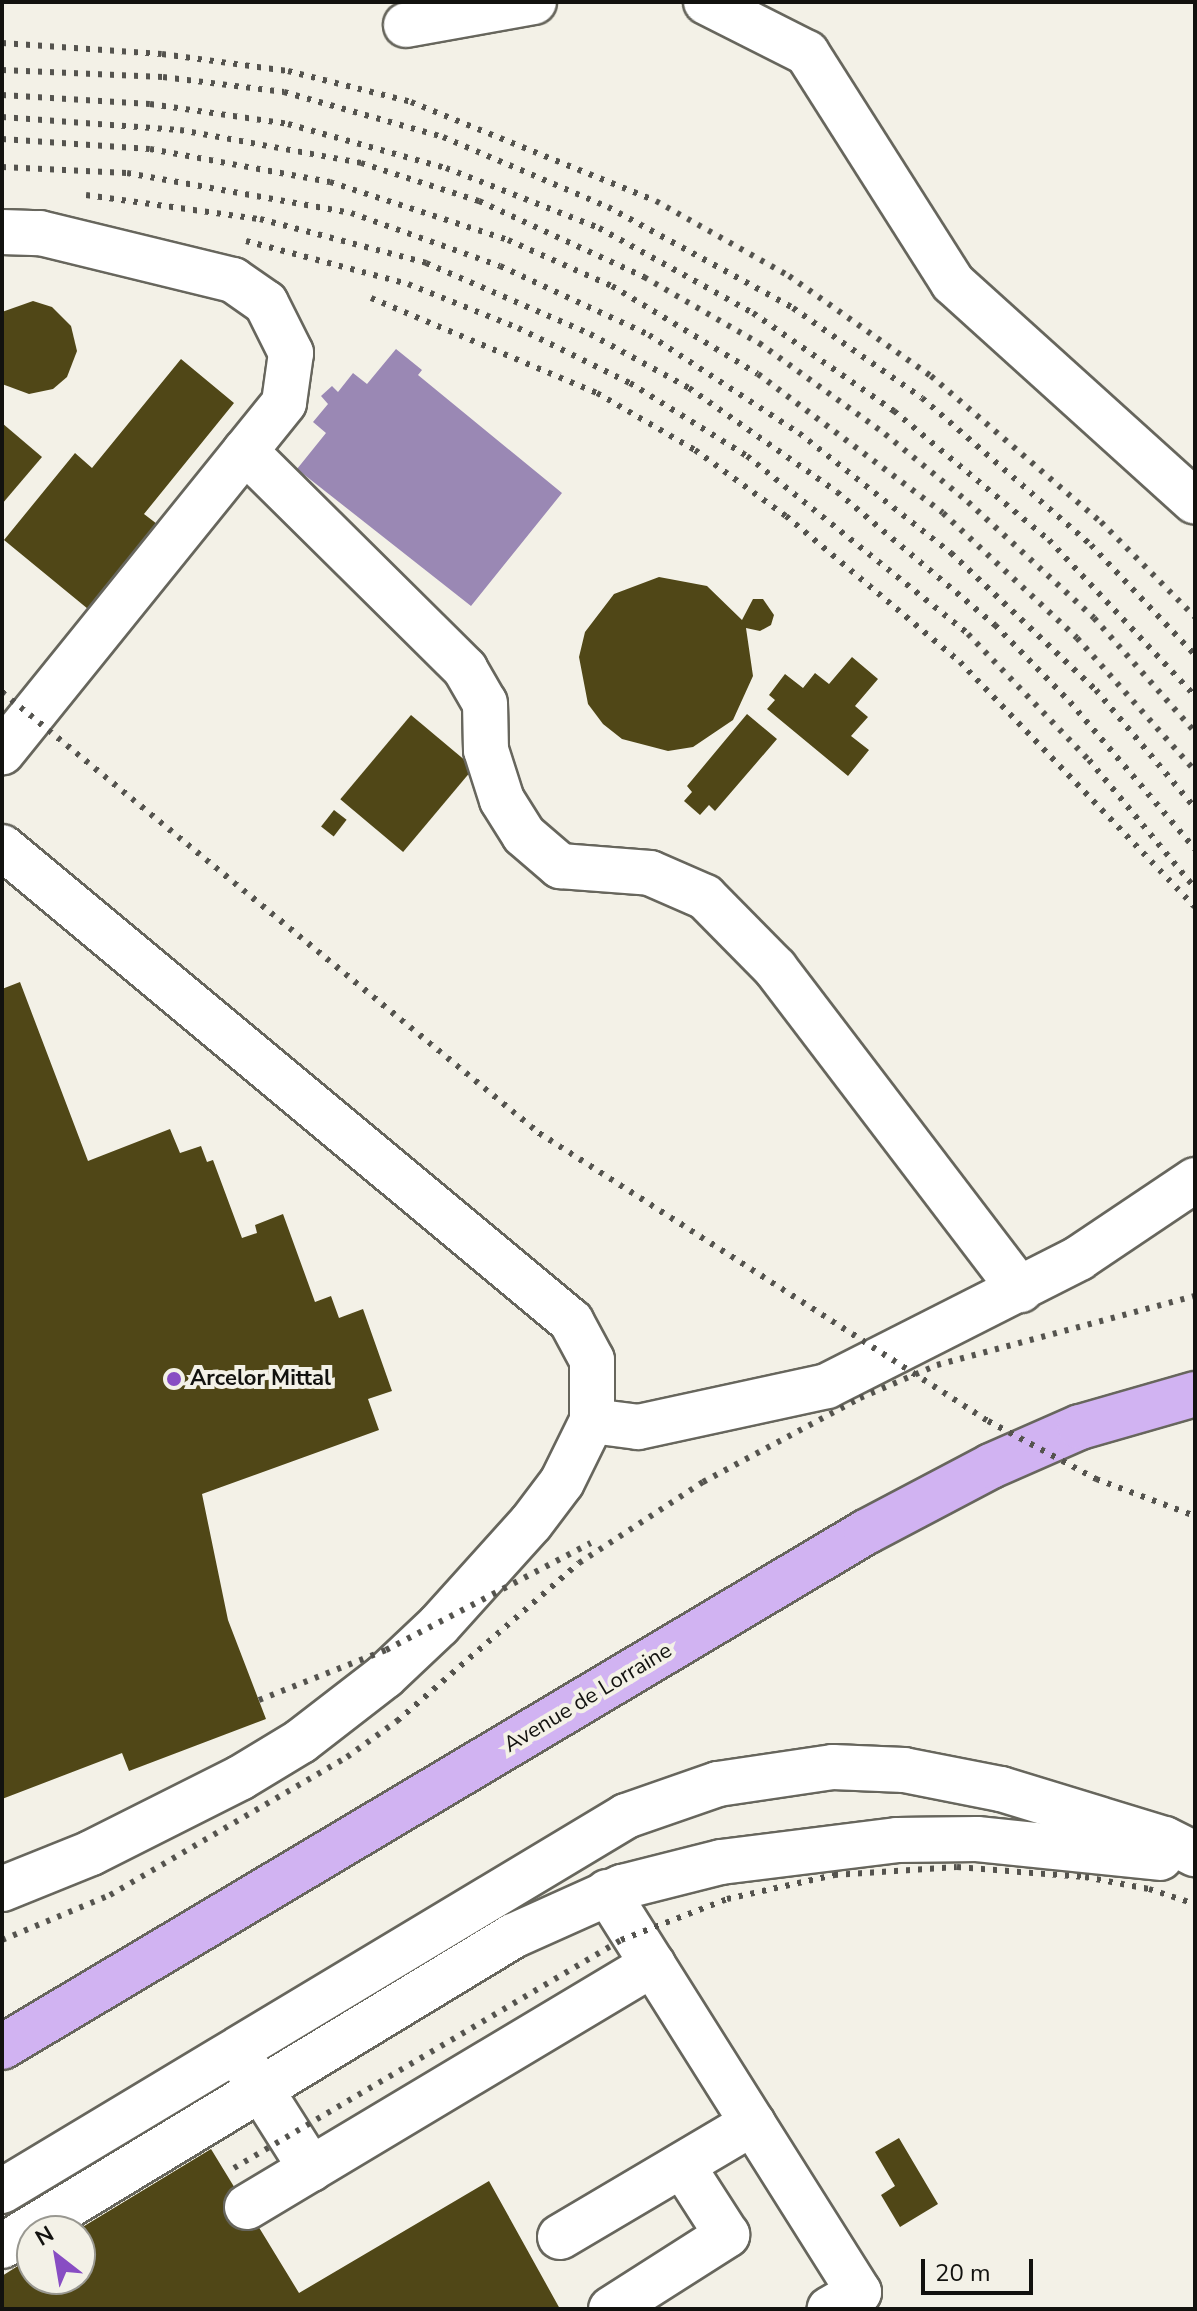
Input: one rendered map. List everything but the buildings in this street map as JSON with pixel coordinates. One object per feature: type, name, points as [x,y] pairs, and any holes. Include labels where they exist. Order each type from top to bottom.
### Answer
[{"type":"main road","name":"Avenue de Lorraine","points":[[2,2047],[866,1532],[991,1466],[1080,1427],[1195,1394]]},
{"type":"lane","points":[[406,25],[534,2]]},
{"type":"lane","points":[[706,2],[807,53],[953,283],[1195,502]]},
{"type":"lane","points":[[2,232],[40,233],[233,280],[266,303],[291,353],[284,403],[2,752]]},
{"type":"lane","points":[[245,451],[465,669],[485,703],[486,750],[502,800],[524,835],[560,866],[650,873],[705,897],[775,968],[1020,1290]]},
{"type":"lane","points":[[2,847],[571,1321],[592,1360],[592,1421],[562,1482],[531,1523],[385,1676],[301,1741],[240,1778],[91,1853],[2,1889]]},
{"type":"lane","points":[[592,1421],[638,1427],[827,1386],[1020,1290],[1195,1180]]},
{"type":"lane","points":[[2,2191],[626,1816],[669,1799],[757,1775],[833,1767],[958,1779],[1100,1818],[1195,1854]]},
{"type":"lane","points":[[2,2246],[513,1936],[607,1892],[721,1862],[897,1840],[977,1839],[1195,1862]]},
{"type":"lane","points":[[607,1892],[753,2123],[853,2303]]},
{"type":"lane","points":[[247,2207],[653,1964]]},
{"type":"lane","points":[[236,2051],[311,2169]]},
{"type":"lane","points":[[560,2237],[753,2123]]},
{"type":"lane","points":[[611,2309],[727,2235],[682,2165]]},
{"type":"shaded area","points":[[396,349],[422,370],[418,375],[562,493],[471,606],[297,469],[326,433],[313,422],[328,404],[321,396],[332,386],[338,392],[353,373],[367,384]]},
{"type":"railway","points":[[2,43],[162,54],[288,71],[411,102],[656,201],[789,276],[931,376],[1101,522],[1195,617]]},
{"type":"railway","points":[[2,70],[163,77],[284,92],[443,137],[608,207],[793,308],[922,398],[1091,545],[1195,655]]},
{"type":"railway","points":[[2,95],[150,104],[288,124],[446,168],[599,228],[753,313],[894,411],[1049,540],[1195,696]]},
{"type":"railway","points":[[2,117],[180,130],[361,163],[479,201],[644,277],[759,343],[885,434],[968,502],[1094,618],[1195,732]]},
{"type":"railway","points":[[2,139],[150,149],[330,182],[508,240],[612,286],[758,374],[943,513],[1077,638],[1195,771]]},
{"type":"railway","points":[[2,167],[127,173],[351,213],[500,266],[649,335],[799,433],[951,553],[1096,690],[1195,808]]},
{"type":"railway","points":[[86,195],[260,219],[426,263],[590,334],[689,388],[837,492],[995,625],[1070,702],[1195,849]]},
{"type":"railway","points":[[246,241],[408,284],[518,328],[630,383],[747,456],[968,634],[1089,760],[1195,888]]},
{"type":"railway","points":[[371,298],[597,393],[695,450],[786,516],[960,662],[1195,907]]},
{"type":"railway","points":[[2,692],[539,1133],[988,1421],[1096,1479],[1195,1516]]},
{"type":"railway","points":[[2,1940],[110,1895],[347,1757],[397,1721],[579,1563],[703,1482],[860,1398],[937,1365],[1195,1296]]},
{"type":"railway","points":[[259,1700],[386,1650],[591,1543]]},
{"type":"railway","points":[[234,2168],[621,1940],[727,1899],[834,1875],[957,1867],[1085,1877],[1149,1889],[1195,1904]]},
{"type":"place","name":"Arcelor Mittal","points":[[174,1379]]}]
